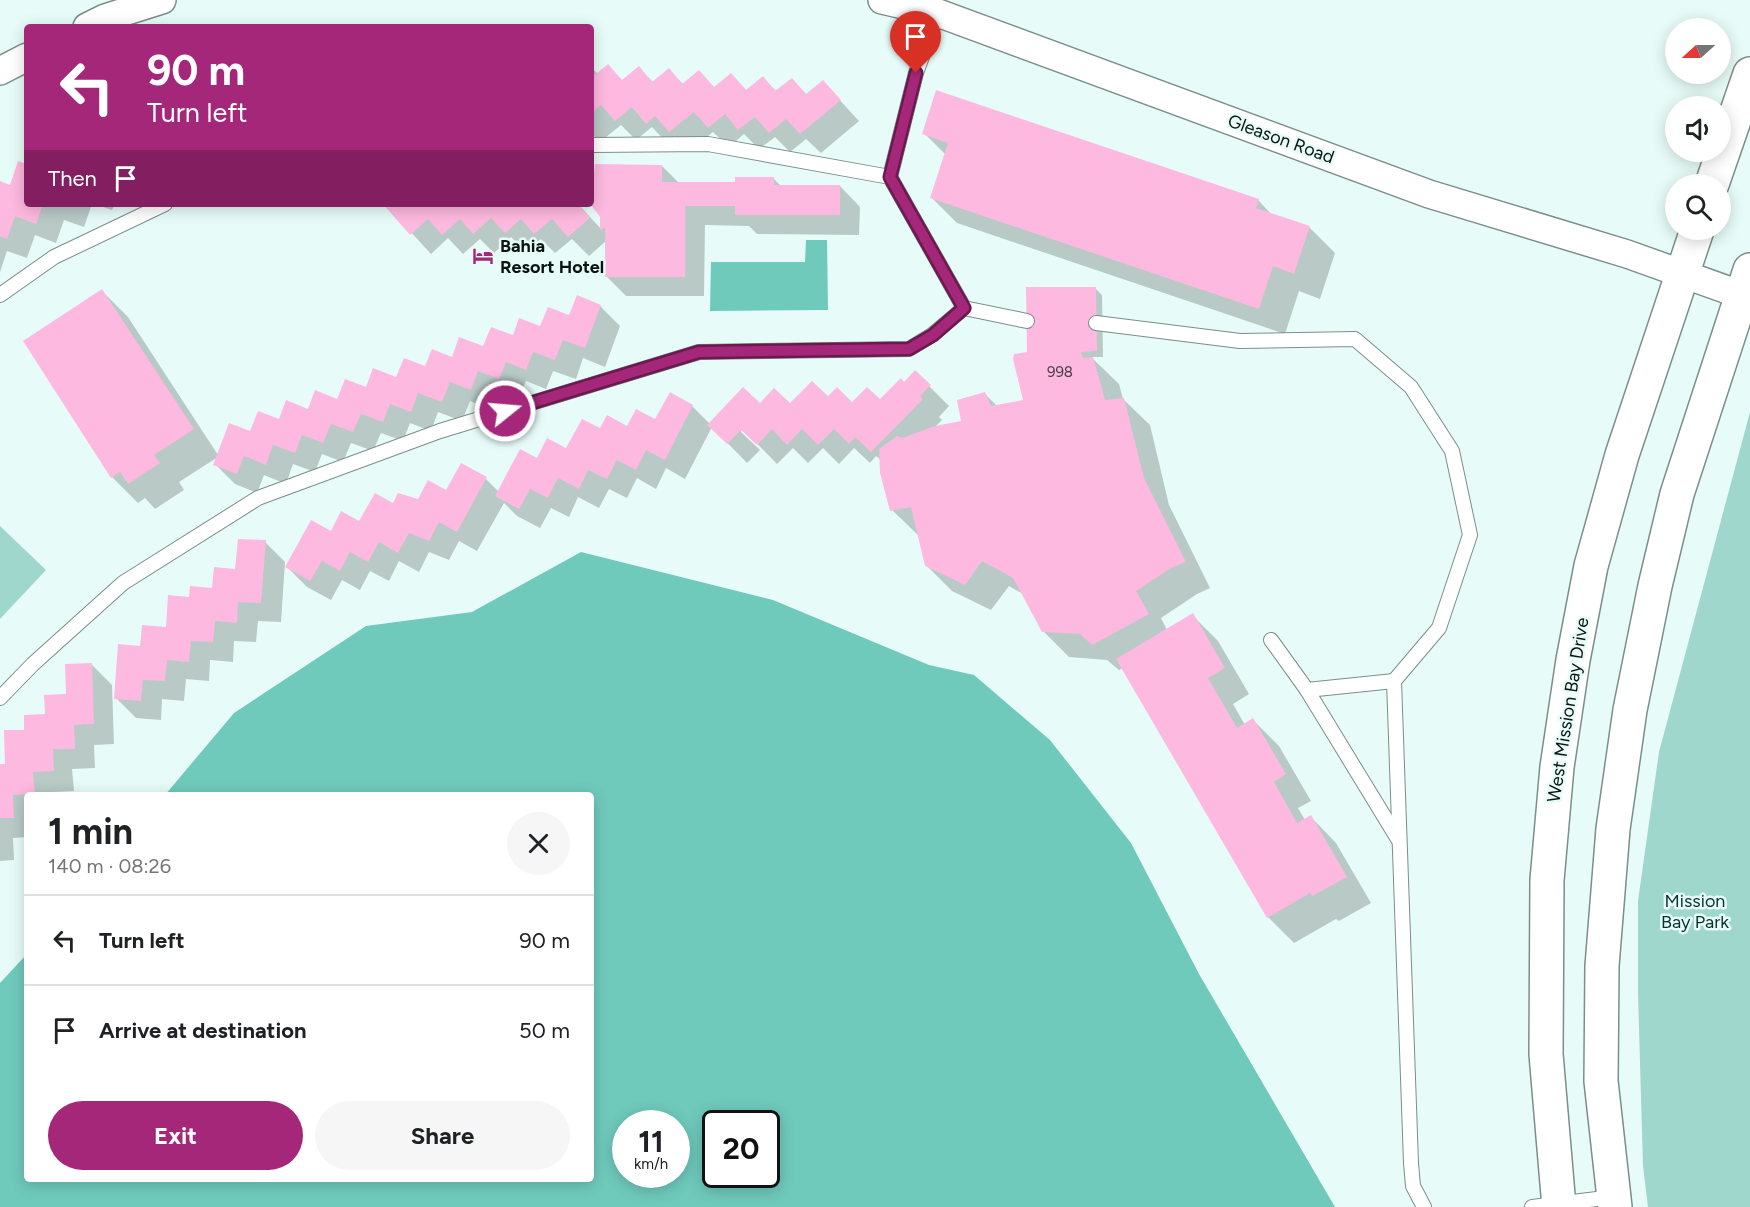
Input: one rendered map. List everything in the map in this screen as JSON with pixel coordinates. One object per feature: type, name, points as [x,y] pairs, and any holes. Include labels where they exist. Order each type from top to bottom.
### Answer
[{"type":"main road","points":[[1715,174],[1750,74]]},
{"type":"main road","name":"West Mission Bay Drive","points":[[1550,1206],[1545,1001],[1547,880],[1557,767],[1573,660],[1591,566],[1622,455],[1693,240]]},
{"type":"main road","points":[[1614,1202],[1601,1070],[1602,966],[1614,818],[1630,710],[1671,517],[1747,288]]},
{"type":"street","points":[[93,24],[162,0]]},
{"type":"street","name":"Gleason Road","points":[[882,0],[938,14],[1429,194],[1627,254],[1681,275],[1747,288]]},
{"type":"street","points":[[0,71],[24,59]]},
{"type":"lane","points":[[938,14],[916,73],[890,177],[964,308],[1027,321]]},
{"type":"lane","points":[[594,145],[708,144],[890,177]]},
{"type":"lane","points":[[0,295],[54,257],[159,207]]},
{"type":"lane","points":[[0,698],[33,664],[123,583],[258,498],[440,431],[699,352],[909,349],[933,335],[964,308]]},
{"type":"lane","points":[[1096,323],[1240,341],[1355,339],[1412,387],[1452,451],[1470,536],[1439,628],[1394,681],[1411,1164],[1413,1186],[1424,1207]]},
{"type":"lane","points":[[1271,640],[1307,690],[1399,840]]},
{"type":"lane","points":[[1307,690],[1394,681]]},
{"type":"lane","points":[[1550,1206],[1614,1202]]},
{"type":"green space","name":"Mission Bay Park","points":[[1750,412],[1750,1207],[1648,1207],[1643,1166],[1638,901],[1659,752]]},
{"type":"green space","points":[[0,526],[46,570],[0,619]]},
{"type":"shaded area","points":[[806,240],[827,240],[828,310],[710,311],[711,262],[805,262]]},
{"type":"shaded area","points":[[581,552],[773,600],[929,665],[974,675],[1050,740],[1131,843],[1199,974],[1335,1207],[0,1207],[0,983],[24,957],[24,1182],[594,1182],[594,792],[168,792],[234,713],[366,626],[472,612]]},
{"type":"building","points":[[608,64],[622,80],[639,66],[652,82],[669,68],[682,84],[699,70],[714,87],[731,73],[746,90],[763,76],[775,91],[792,78],[806,94],[823,80],[841,100],[800,134],[786,119],[769,133],[755,117],[738,130],[725,114],[708,128],[694,112],[669,132],[655,116],[646,124],[632,107],[615,121],[601,105],[594,111],[594,76]]},
{"type":"building","points":[[936,90],[1259,199],[1256,208],[1310,226],[1294,274],[1273,266],[1259,309],[930,198],[948,143],[922,134]]},
{"type":"building","points":[[18,161],[24,163],[24,207],[42,207],[36,224],[15,216],[7,239],[0,236],[0,181],[10,185]]},
{"type":"building","points":[[595,164],[662,165],[662,182],[735,182],[735,177],[774,177],[774,185],[840,185],[840,215],[735,215],[735,206],[685,206],[685,277],[605,277],[605,228],[600,229],[600,217],[592,207]]},
{"type":"building","points":[[386,207],[581,207],[590,218],[568,237],[552,219],[534,234],[521,219],[505,233],[491,218],[473,234],[460,219],[442,235],[428,219],[410,235]]},
{"type":"building","points":[[1026,287],[1096,287],[1097,351],[1081,352],[1083,358],[1093,357],[1105,400],[1124,398],[1144,478],[1186,562],[1171,568],[1136,591],[1149,614],[1092,645],[1080,634],[1042,632],[1013,578],[982,561],[965,585],[925,566],[911,507],[890,511],[880,473],[879,449],[897,436],[902,438],[935,426],[961,421],[957,400],[985,392],[991,406],[1023,400],[1013,359],[1014,354],[1027,352]]},
{"type":"building","points":[[102,289],[194,429],[154,455],[160,463],[128,484],[120,472],[111,478],[23,341]]},
{"type":"building","points":[[577,295],[601,305],[585,348],[563,340],[555,360],[533,352],[526,370],[506,362],[499,379],[478,371],[471,390],[450,382],[442,402],[418,393],[411,412],[390,404],[383,422],[361,414],[353,432],[331,424],[323,443],[302,435],[295,453],[273,445],[266,465],[244,456],[237,474],[213,465],[229,423],[250,431],[258,411],[279,419],[286,400],[308,409],[315,390],[337,399],[345,379],[366,387],[373,368],[396,377],[404,358],[425,366],[432,349],[452,357],[459,337],[483,346],[491,327],[513,335],[519,318],[540,326],[548,307],[569,315]]},
{"type":"building","points":[[915,370],[931,385],[920,396],[923,399],[871,452],[855,437],[849,444],[834,429],[818,445],[802,429],[787,445],[772,429],[757,445],[741,430],[727,444],[707,425],[743,387],[760,403],[774,388],[790,403],[812,381],[828,396],[837,387],[852,402],[867,387],[880,399],[901,378],[904,382]]},
{"type":"building","points":[[670,392],[693,405],[665,460],[646,450],[636,470],[617,460],[607,479],[588,470],[579,489],[558,478],[548,498],[530,489],[519,509],[495,496],[520,449],[537,458],[547,438],[566,448],[582,419],[600,428],[607,415],[627,426],[636,409],[655,419]]},
{"type":"building","points":[[461,463],[487,477],[457,532],[439,522],[429,541],[409,533],[398,553],[379,542],[368,562],[350,552],[340,571],[322,561],[310,581],[285,567],[311,520],[331,531],[341,511],[359,521],[375,493],[393,503],[398,493],[418,499],[428,480],[446,490]]},
{"type":"building","points":[[238,539],[266,540],[261,603],[238,602],[237,623],[215,621],[213,642],[191,641],[189,662],[167,660],[165,681],[143,680],[141,701],[114,699],[118,644],[140,646],[142,625],[166,627],[168,595],[189,597],[190,586],[212,588],[214,567],[235,569]]},
{"type":"building","points":[[1193,613],[1225,668],[1208,678],[1237,728],[1253,718],[1286,774],[1274,782],[1297,823],[1311,815],[1347,877],[1312,896],[1310,893],[1267,918],[1116,659]]},
{"type":"building","points":[[92,663],[94,724],[74,725],[75,749],[53,749],[54,771],[33,772],[35,792],[13,795],[14,818],[0,818],[0,764],[5,764],[4,730],[24,730],[24,715],[45,714],[44,695],[66,694],[65,664]]},
{"type":"place","name":"Bahia Resort Hotel","points":[[483,256]]},
{"type":"route","points":[[505,411],[699,352],[909,349],[933,335],[964,308],[890,177],[916,73]]}]
